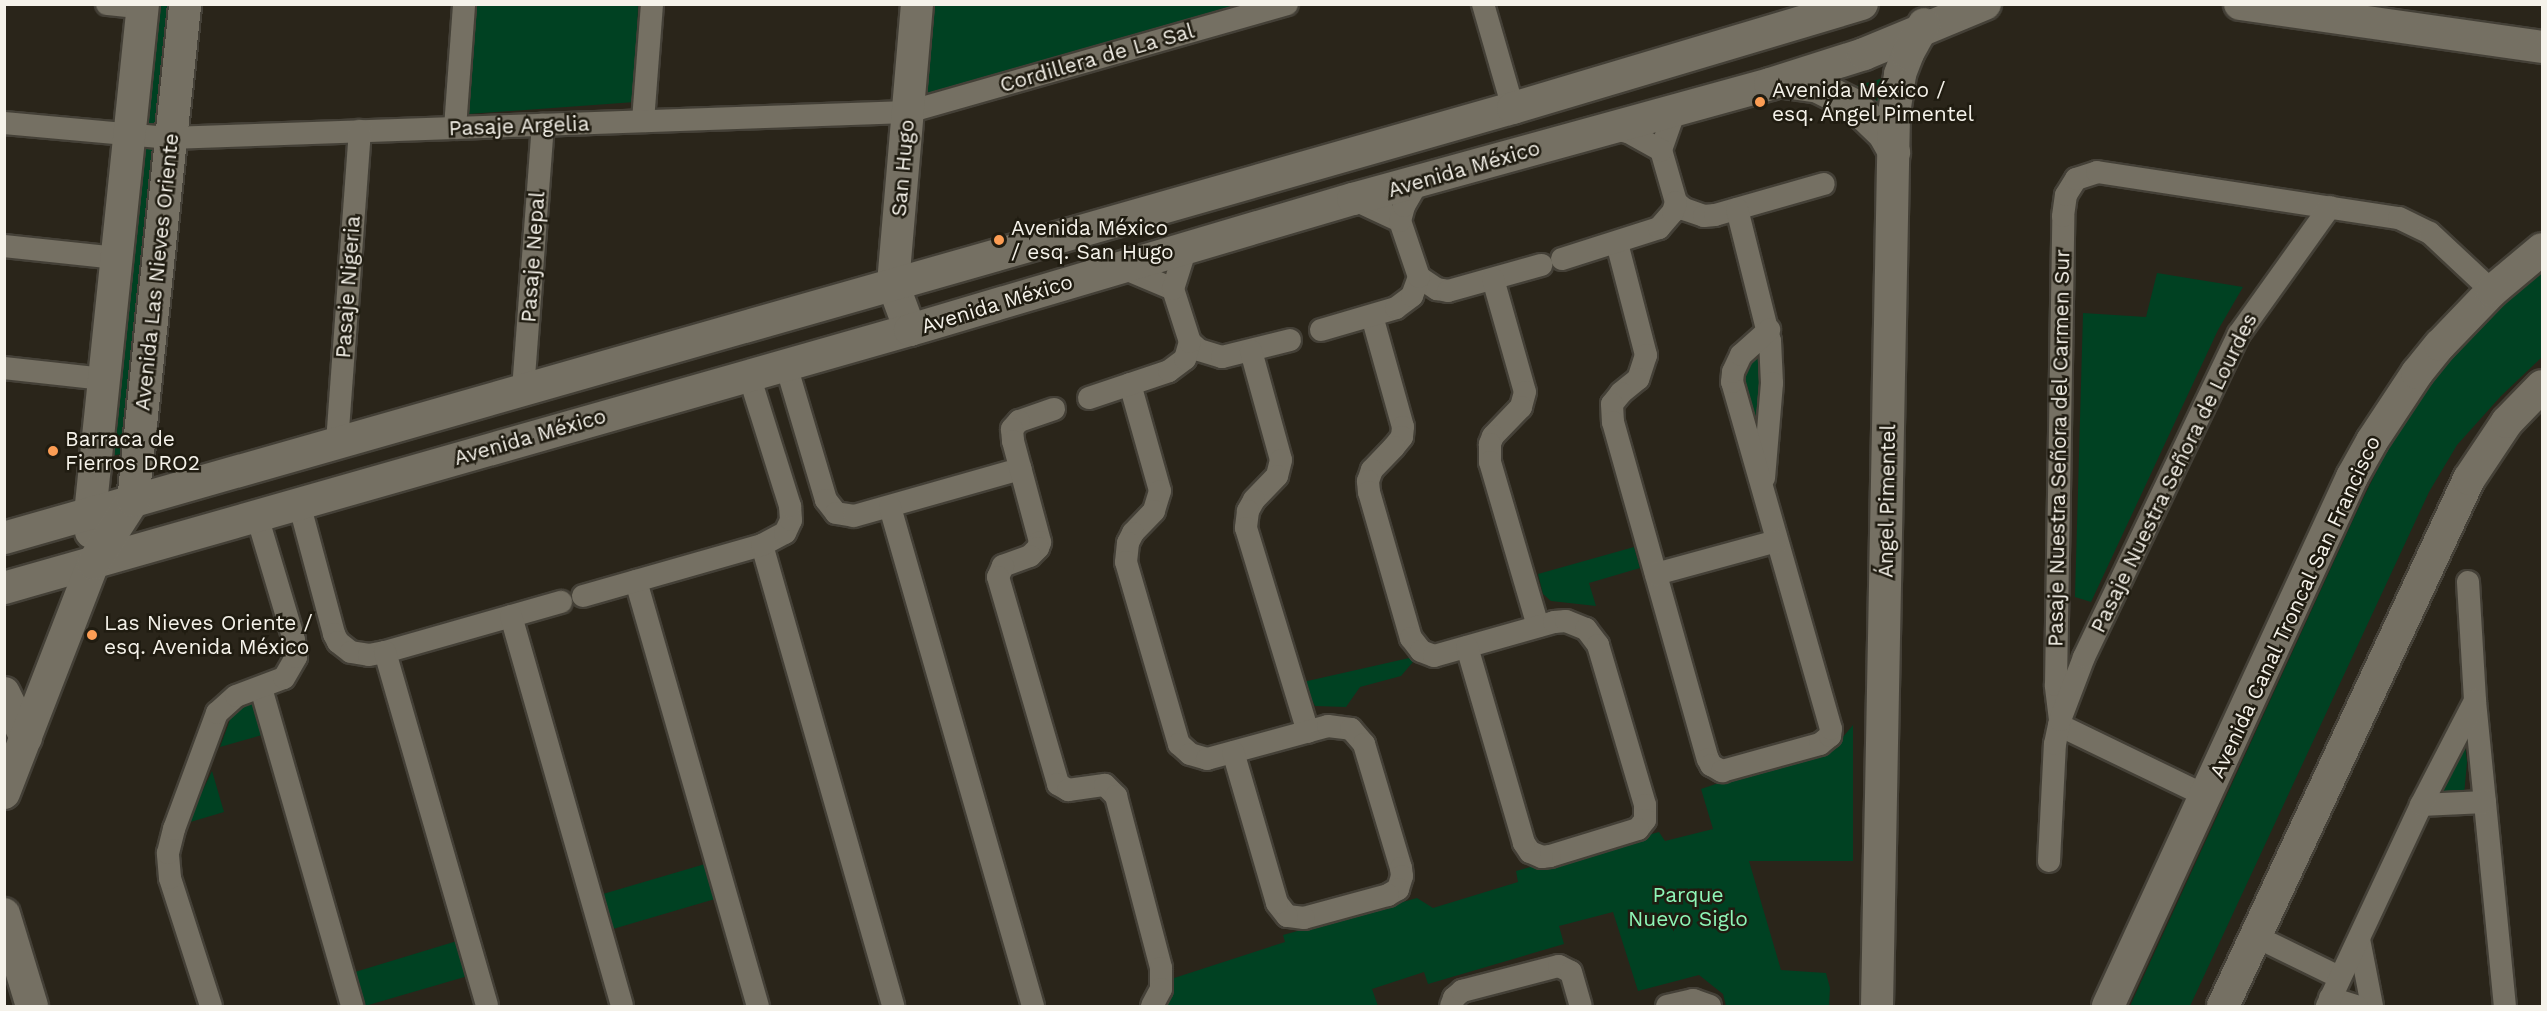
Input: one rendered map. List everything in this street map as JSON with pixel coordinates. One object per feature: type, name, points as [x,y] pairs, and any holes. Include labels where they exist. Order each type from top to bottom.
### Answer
[{"type":"main road","name":"Avenida Las Nieves Oriente","points":[[4,793],[93,563],[133,501],[184,4]]},
{"type":"main road","name":"San Hugo","points":[[910,330],[893,284],[917,4]]},
{"type":"main road","points":[[4,538],[1513,108],[1862,4]]},
{"type":"main road","name":"Ángel Pimentel","points":[[1877,1006],[1896,93],[1908,53],[1933,4]]},
{"type":"main road","name":"Avenida México","points":[[4,588],[910,330],[1353,200],[1777,81],[1864,54],[1918,34],[1985,4]]},
{"type":"main road","points":[[2240,4],[2542,47]]},
{"type":"main road","name":"Avenida Las Nieves Oriente","points":[[93,563],[90,514],[143,6]]},
{"type":"main road","points":[[1777,81],[1798,82],[1837,94],[1870,118],[1894,152]]},
{"type":"main road","name":"Avenida Canal Troncal San Francisco","points":[[2108,1006],[2372,441],[2417,373],[2453,331],[2492,291],[2542,249]]},
{"type":"main road","points":[[2223,1006],[2469,479],[2500,431],[2542,386]]},
{"type":"main road","points":[[4,693],[26,738]]},
{"type":"main road","points":[[4,914],[32,1006]]},
{"type":"street","points":[[106,4],[143,6]]},
{"type":"street","points":[[455,128],[464,4]]},
{"type":"street","points":[[643,121],[652,4]]},
{"type":"street","name":"Cordillera de La Sal","points":[[908,112],[1287,4]]},
{"type":"street","points":[[1484,4],[1513,108]]},
{"type":"street","points":[[1675,110],[1661,150],[1676,202],[1684,209],[1704,216],[1824,184]]},
{"type":"street","name":"Pasaje Argelia","points":[[4,123],[171,138],[908,112]]},
{"type":"street","name":"Pasaje Nepal","points":[[523,390],[543,125]]},
{"type":"street","points":[[1610,128],[1628,132],[1661,150]]},
{"type":"street","name":"Pasaje Nigeria","points":[[337,443],[360,131]]},
{"type":"street","name":"Pasaje Nuestra Señora del Carmen Sur","points":[[2060,722],[2056,685],[2063,216],[2066,195],[2076,178],[2089,172],[2097,172],[2330,207]]},
{"type":"street","points":[[1418,182],[1404,206],[1400,220],[1419,277],[1437,289],[1448,291],[1617,243],[1659,228],[1667,221],[1676,202]]},
{"type":"street","points":[[1353,200],[1400,220]]},
{"type":"street","points":[[2330,207],[2399,218],[2421,226],[2492,291]]},
{"type":"street","name":"Pasaje Nuestra Señora de Lourdes","points":[[2060,722],[2096,630],[2235,341],[2254,309],[2330,207]]},
{"type":"street","points":[[1737,209],[1769,330],[1772,383],[1763,491]]},
{"type":"street","points":[[1617,243],[1646,356],[1638,379],[1616,398],[1611,412],[1708,759],[1716,769],[1730,770],[1820,744],[1830,736],[1830,722],[1732,382],[1733,372],[1741,355],[1769,330]]},
{"type":"street","points":[[4,246],[117,258]]},
{"type":"street","points":[[1089,398],[1178,367],[1185,359],[1190,342],[1173,288],[1186,248]]},
{"type":"street","points":[[1121,267],[1173,288]]},
{"type":"street","points":[[1321,330],[1372,316],[1405,303],[1412,296],[1419,277]]},
{"type":"street","points":[[1493,279],[1525,392],[1521,407],[1493,436],[1490,444],[1490,462],[1538,626]]},
{"type":"street","points":[[1372,316],[1402,427],[1402,436],[1372,470],[1368,481],[1369,492],[1411,638],[1421,651],[1434,656],[1467,646],[1554,622],[1578,624],[1586,629],[1598,645],[1646,805],[1645,820],[1633,832],[1550,856],[1542,857],[1530,852],[1524,843],[1467,646]]},
{"type":"street","points":[[1190,342],[1200,350],[1222,357],[1290,339]]},
{"type":"street","points":[[1251,351],[1281,460],[1277,476],[1254,500],[1248,511],[1246,528],[1308,732]]},
{"type":"street","points":[[786,364],[830,507],[836,513],[848,517],[890,507],[1020,469]]},
{"type":"street","points":[[4,369],[104,379]]},
{"type":"street","points":[[583,597],[762,545],[785,533],[791,513],[749,375]]},
{"type":"street","points":[[1130,384],[1160,491],[1154,511],[1132,533],[1128,543],[1126,562],[1179,744],[1190,754],[1208,759],[1233,752],[1308,732],[1328,726],[1343,726],[1359,735],[1364,744],[1402,876],[1398,889],[1388,896],[1298,919],[1287,916],[1281,910],[1233,752]]},
{"type":"street","points":[[1054,409],[1015,425],[1011,435],[1040,542],[1038,548],[1030,556],[1003,566],[998,577],[1058,784],[1068,790],[1105,785],[1116,796],[1161,968],[1161,989],[1152,1006]]},
{"type":"street","points":[[299,503],[338,642],[351,652],[359,654],[385,652],[561,602]]},
{"type":"street","points":[[890,507],[1033,1006]]},
{"type":"street","points":[[211,1006],[170,878],[168,859],[170,841],[217,713],[236,696],[277,683],[289,673],[296,657],[296,649],[257,516]]},
{"type":"street","points":[[1656,574],[1777,541]]},
{"type":"street","points":[[762,545],[893,1006]]},
{"type":"street","points":[[636,581],[758,1006]]},
{"type":"street","points":[[2468,582],[2475,701],[2505,1006]]},
{"type":"street","points":[[511,616],[622,1006]]},
{"type":"street","points":[[385,652],[487,1006]]},
{"type":"street","points":[[261,688],[352,1006]]},
{"type":"street","points":[[2357,1006],[2328,1002],[2421,804],[2475,701]]},
{"type":"street","points":[[2049,861],[2053,827],[2054,757],[2060,722],[2206,796]]},
{"type":"street","points":[[2421,804],[2485,802]]},
{"type":"street","points":[[2255,936],[2339,977]]},
{"type":"street","points":[[2359,939],[2372,1006]]},
{"type":"street","points":[[1451,1006],[1454,998],[1462,990],[1558,966],[1571,972],[1581,1006]]},
{"type":"street","points":[[1667,1006],[1693,1000],[1710,1006]]},
{"type":"green space","points":[[153,5],[173,5],[160,131],[140,131]]},
{"type":"green space","points":[[477,5],[638,5],[635,102],[468,114]]},
{"type":"green space","points":[[929,5],[1255,5],[919,102]]},
{"type":"green space","points":[[1887,77],[1885,117],[1853,87]]},
{"type":"green space","points":[[141,144],[158,145],[129,452],[112,456]]},
{"type":"green space","points":[[2157,273],[2243,287],[2218,330],[2091,602],[2075,597],[2083,313],[2146,317]]},
{"type":"green space","points":[[2542,273],[2542,357],[2501,396],[2457,445],[2429,492],[2190,1006],[2130,1006],[2388,448],[2417,399],[2449,355],[2496,309]]},
{"type":"green space","points":[[1762,344],[1759,456],[1739,388],[1742,366]]},
{"type":"green space","points":[[1634,547],[1640,568],[1589,583],[1596,606],[1551,601],[1543,594],[1538,574]]},
{"type":"green space","points":[[1418,656],[1401,676],[1360,687],[1346,707],[1315,706],[1303,682]]},
{"type":"green space","points":[[253,701],[262,735],[220,747],[235,706]]},
{"type":"green space","name":"Parque Nuevo Siglo","points":[[1853,725],[1853,861],[1749,861],[1781,970],[1826,973],[1830,988],[1829,1006],[1726,1006],[1723,994],[1699,975],[1638,991],[1613,912],[1559,926],[1564,944],[1428,984],[1424,972],[1372,989],[1378,1006],[1164,1006],[1172,997],[1168,980],[1285,942],[1283,935],[1417,898],[1433,908],[1518,882],[1516,871],[1659,832],[1665,841],[1713,829],[1701,789],[1838,743]]},
{"type":"green space","points":[[2464,737],[2467,762],[2464,795],[2434,791]]},
{"type":"green space","points":[[212,771],[224,812],[187,823]]},
{"type":"green space","points":[[705,864],[715,899],[613,929],[603,894]]},
{"type":"green space","points":[[457,941],[468,976],[365,1006],[355,972]]},
{"type":"place","name":"Avenida México / esq. Ángel Pimentel","points":[[1760,102]]},
{"type":"place","name":"Avenida México / esq. San Hugo","points":[[999,240]]},
{"type":"place","name":"Barraca de Fierros DRO2","points":[[53,451]]},
{"type":"place","name":"Las Nieves Oriente / esq. Avenida México","points":[[92,635]]}]
